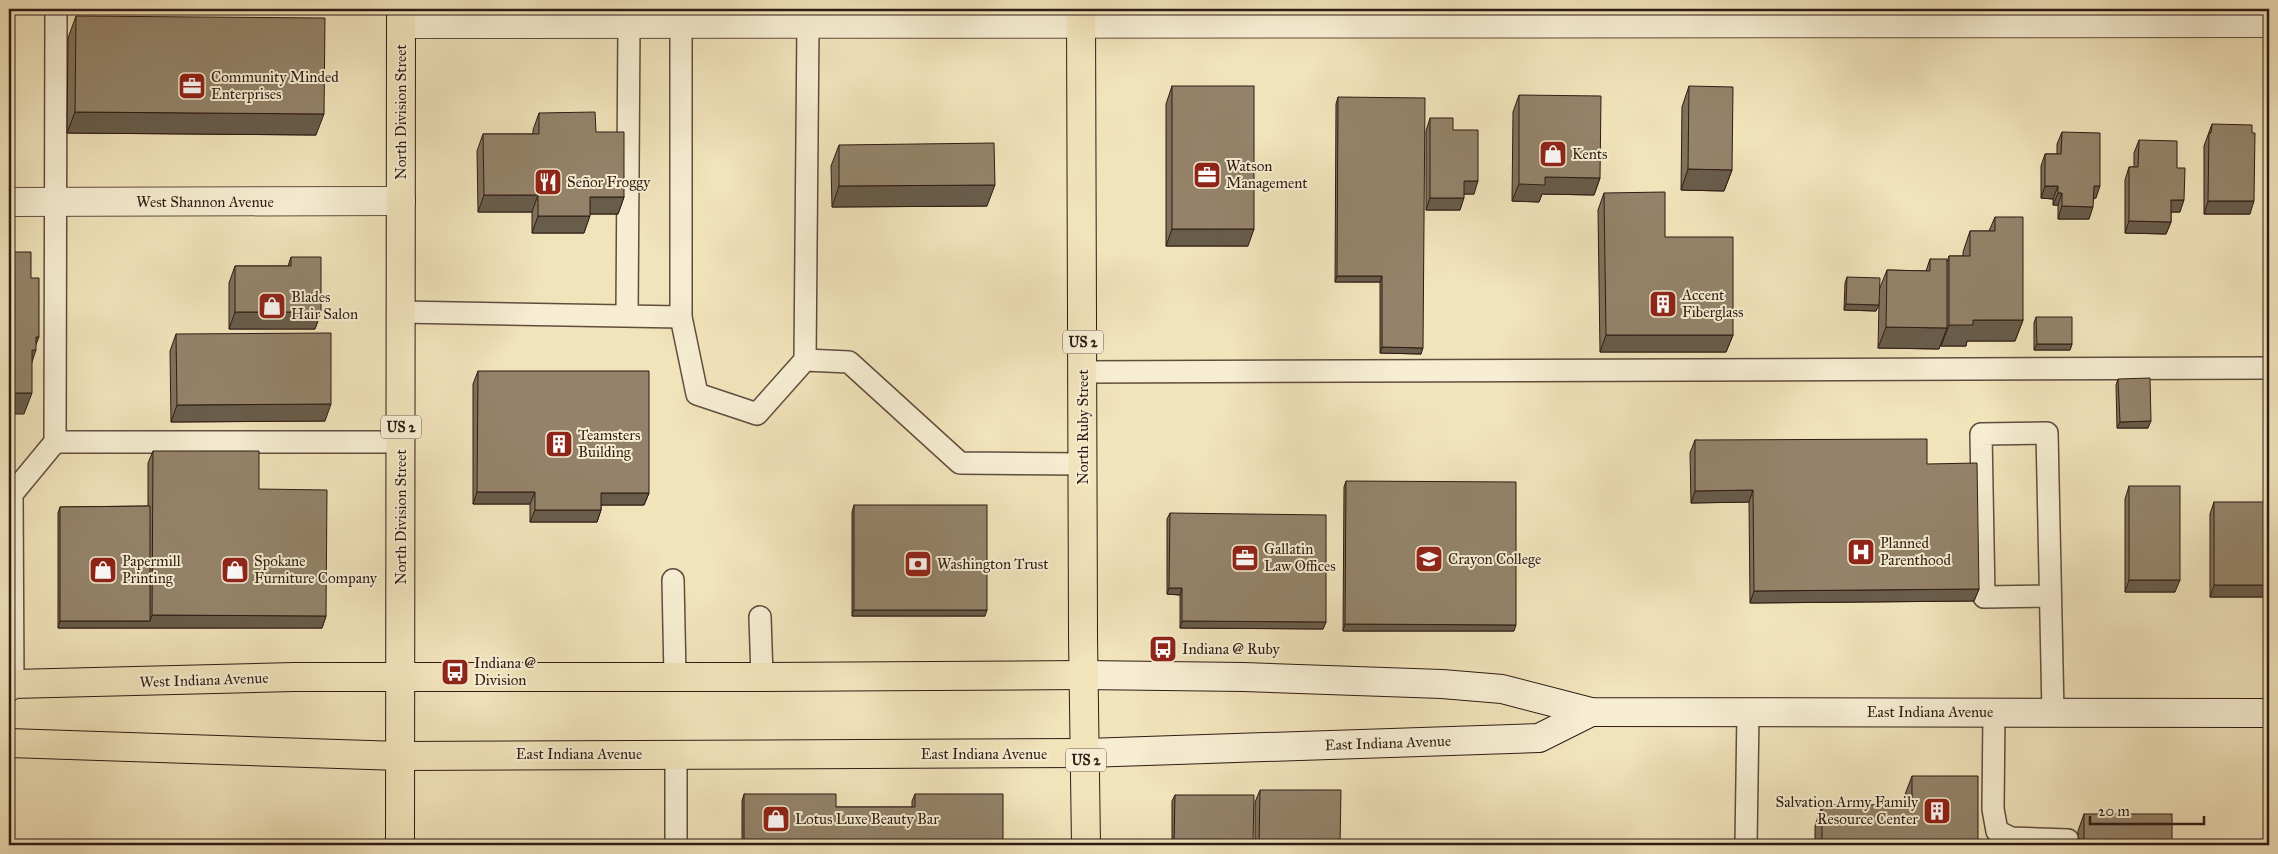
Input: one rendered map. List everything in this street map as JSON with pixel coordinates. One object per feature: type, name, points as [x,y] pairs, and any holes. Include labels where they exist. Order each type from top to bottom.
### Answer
[{"type":"main road","name":"North Division Street","points":[[400,845],[402,16]]},
{"type":"main road","name":"North Ruby Street","points":[[1081,16],[1086,845]]},
{"type":"main road","name":"East Indiana Avenue","points":[[401,677],[1084,675]]},
{"type":"main road","name":"West Indiana Avenue","points":[[11,685],[294,677],[401,677]]},
{"type":"main road","points":[[9,743],[400,756]]},
{"type":"main road","name":"East Indiana Avenue","points":[[400,756],[1086,753]]},
{"type":"street","points":[[402,16],[629,24],[808,24],[1081,16],[1566,17],[2269,23]]},
{"type":"street","name":"West Shannon Avenue","points":[[9,202],[401,201]]},
{"type":"street","name":"East Indiana Avenue","points":[[1084,675],[1244,677],[1442,684],[1502,689],[1591,712],[2269,713]]},
{"type":"street","name":"East Indiana Avenue","points":[[1086,753],[1539,738],[1591,712]]},
{"type":"lane","points":[[11,685],[12,494],[55,442],[54,202],[56,9]]},
{"type":"lane","points":[[627,315],[629,24]]},
{"type":"lane","points":[[681,24],[681,317],[697,394],[757,414],[805,360],[808,24]]},
{"type":"lane","points":[[401,312],[681,317]]},
{"type":"lane","points":[[805,360],[850,362],[960,463],[1083,464]]},
{"type":"lane","points":[[1083,372],[2269,368]]},
{"type":"lane","points":[[2050,596],[1984,597],[1981,434],[2047,433],[2053,712]]},
{"type":"lane","points":[[55,442],[401,442]]},
{"type":"lane","points":[[673,580],[675,677]]},
{"type":"lane","points":[[760,617],[762,677]]},
{"type":"lane","points":[[1746,845],[1748,712]]},
{"type":"lane","points":[[1994,712],[1993,809],[1997,831],[2012,838],[2068,840]]},
{"type":"lane","points":[[676,754],[676,845]]},
{"type":"building","name":"Community Minded Enterprises","points":[[76,16],[325,18],[324,114],[75,112]]},
{"type":"building","name":"Watson Management","points":[[1172,86],[1254,86],[1254,229],[1172,229]]},
{"type":"building","points":[[1689,86],[1733,87],[1732,170],[1688,169]]},
{"type":"building","name":"Kents","points":[[1519,95],[1601,96],[1600,178],[1545,177],[1545,185],[1519,184]]},
{"type":"building","points":[[1338,97],[1425,98],[1423,348],[1382,347],[1382,276],[1337,276]]},
{"type":"building","name":"Señor Froggy","points":[[595,112],[596,132],[624,132],[624,197],[590,197],[590,216],[538,216],[538,195],[484,195],[483,134],[539,134],[539,113]]},
{"type":"building","points":[[1430,118],[1453,118],[1453,130],[1478,130],[1478,181],[1464,181],[1464,198],[1430,198]]},
{"type":"building","points":[[2212,124],[2252,125],[2252,133],[2255,133],[2254,201],[2208,201],[2209,133],[2211,133]]},
{"type":"building","points":[[2062,132],[2100,133],[2100,186],[2094,186],[2093,207],[2062,206],[2062,193],[2058,193],[2058,186],[2045,186],[2045,154],[2061,154]]},
{"type":"building","points":[[2139,140],[2177,141],[2177,168],[2185,168],[2184,200],[2171,200],[2171,222],[2129,221],[2129,167],[2138,167]]},
{"type":"building","points":[[994,143],[995,185],[839,186],[839,145]]},
{"type":"building","name":"Accent Fiberglass","points":[[1665,192],[1665,237],[1733,237],[1733,335],[1606,335],[1604,193]]},
{"type":"building","points":[[1995,217],[2023,217],[2023,320],[1973,320],[1973,325],[1949,325],[1949,256],[1970,256],[1970,231],[1995,231]]},
{"type":"building","points":[[9,252],[31,252],[31,278],[39,278],[39,337],[36,337],[36,350],[32,350],[32,393],[9,393]]},
{"type":"building","name":"Blades Hair Salon","points":[[291,257],[321,257],[321,312],[235,312],[235,266],[291,266]]},
{"type":"building","points":[[1930,259],[1947,259],[1947,328],[1886,327],[1887,270],[1930,271]]},
{"type":"building","points":[[1847,277],[1880,278],[1879,305],[1846,304]]},
{"type":"building","points":[[2036,317],[2072,317],[2072,344],[2037,344]]},
{"type":"building","points":[[331,333],[331,404],[177,405],[176,334]]},
{"type":"building","name":"Teamsters Building","points":[[478,371],[649,371],[649,493],[601,493],[601,510],[535,510],[535,492],[477,492]]},
{"type":"building","points":[[2150,378],[2151,421],[2120,422],[2118,379]]},
{"type":"building","name":"Planned Parenthood","points":[[1927,439],[1927,464],[1977,463],[1979,589],[1754,591],[1753,490],[1695,491],[1695,440]]},
{"type":"building","name":"Spokane Furniture Company","points":[[153,451],[259,451],[259,489],[327,490],[326,616],[152,615]]},
{"type":"building","name":"Crayon College","points":[[1346,481],[1516,482],[1516,625],[1345,624]]},
{"type":"building","points":[[2129,486],[2180,486],[2180,580],[2129,580]]},
{"type":"building","points":[[2214,502],[2269,502],[2269,585],[2214,585]]},
{"type":"building","name":"Washington Trust","points":[[854,505],[987,505],[987,610],[854,610]]},
{"type":"building","name":"Papermill Printing","points":[[150,506],[150,621],[60,621],[60,507]]},
{"type":"building","name":"Gallatin Law Offices","points":[[1170,513],[1326,515],[1326,622],[1182,621],[1182,588],[1169,588]]},
{"type":"building","points":[[1912,776],[1978,776],[1978,845],[1822,845],[1822,805],[1912,805]]},
{"type":"building","points":[[1260,790],[1341,790],[1340,845],[1259,845]]},
{"type":"building","points":[[744,794],[836,794],[836,807],[915,807],[915,794],[1003,794],[1003,845],[744,845]]},
{"type":"building","points":[[1175,795],[1254,795],[1253,845],[1174,845]]},
{"type":"building","points":[[2084,814],[2172,814],[2172,845],[2084,845]]},
{"type":"place","name":"Community Minded Enterprises","points":[[192,86]]},
{"type":"place","name":"Kents","points":[[1553,154]]},
{"type":"place","name":"Watson Management","points":[[1207,175]]},
{"type":"place","name":"Señor Froggy","points":[[548,182]]},
{"type":"place","name":"Accent Fiberglass","points":[[1663,304]]},
{"type":"place","name":"Blades Hair Salon","points":[[272,306]]},
{"type":"place","name":"Teamsters Building","points":[[559,444]]},
{"type":"place","name":"Planned Parenthood","points":[[1861,552]]},
{"type":"place","name":"Gallatin Law Offices","points":[[1245,558]]},
{"type":"place","name":"Crayon College","points":[[1429,559]]},
{"type":"place","name":"Washington Trust","points":[[918,564]]},
{"type":"place","name":"Papermill Printing","points":[[103,570]]},
{"type":"place","name":"Spokane Furniture Company","points":[[235,570]]},
{"type":"place","name":"Indiana @ Ruby","points":[[1163,649]]},
{"type":"place","name":"Indiana @ Division","points":[[455,672]]},
{"type":"place","name":"Salvation Army Family Resource Center","points":[[1937,811]]},
{"type":"place","name":"Lotus Luxe Beauty Bar","points":[[776,819]]}]
